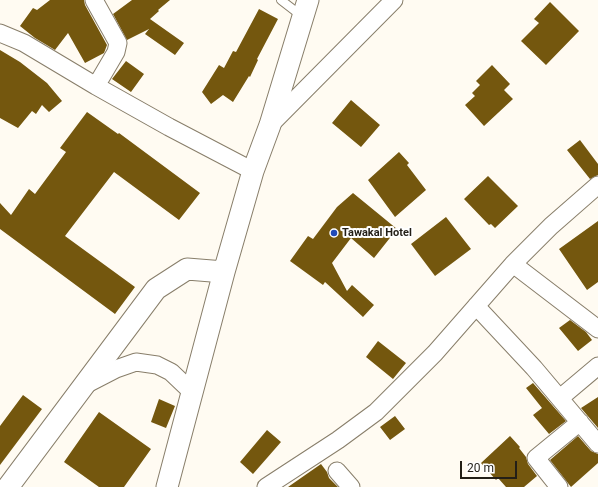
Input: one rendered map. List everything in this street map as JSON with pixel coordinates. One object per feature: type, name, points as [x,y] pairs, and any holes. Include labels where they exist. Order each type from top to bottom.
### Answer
[{"type":"street","points":[[94,0],[118,43],[116,52],[96,86]]},
{"type":"street","points":[[270,125],[390,0]]},
{"type":"street","points":[[167,487],[224,272],[253,171],[270,125],[306,9]]},
{"type":"street","points":[[0,33],[24,43],[169,128],[253,171]]},
{"type":"street","points":[[266,487],[338,440],[376,412],[435,353],[513,264],[551,226],[598,185]]},
{"type":"street","points":[[513,264],[598,329]]},
{"type":"street","points":[[8,487],[156,289],[187,269],[224,272]]},
{"type":"street","points":[[476,306],[534,368],[598,444]]},
{"type":"street","points":[[83,386],[116,369],[136,362],[157,365],[171,372],[192,392]]},
{"type":"street","points":[[560,398],[598,366]]},
{"type":"street","points":[[559,487],[536,458],[580,422]]},
{"type":"street","points":[[337,471],[351,487]]},
{"type":"lane","points":[[281,0],[306,9]]},
{"type":"building","points":[[50,0],[84,0],[85,5],[107,45],[104,53],[85,63],[68,33],[55,50],[35,38],[20,26],[33,8],[37,10]]},
{"type":"building","points":[[132,0],[170,0],[150,19],[184,43],[175,55],[145,34],[149,29],[127,40],[113,14]]},
{"type":"building","points":[[550,2],[579,31],[546,65],[521,41],[539,23],[534,19]]},
{"type":"building","points":[[259,9],[278,19],[257,59],[258,60],[250,77],[249,76],[233,102],[223,95],[211,104],[202,92],[219,65],[224,68],[233,51],[236,52]]},
{"type":"building","points":[[0,50],[20,62],[47,83],[62,101],[49,112],[42,105],[36,114],[32,111],[18,128],[0,118]]},
{"type":"building","points":[[126,61],[144,74],[131,92],[112,79]]},
{"type":"building","points":[[492,65],[510,84],[504,90],[513,99],[484,126],[465,105],[475,96],[472,93],[480,85],[476,81]]},
{"type":"building","points":[[351,100],[380,125],[361,147],[332,123]]},
{"type":"building","points":[[87,112],[118,134],[119,133],[200,193],[179,220],[114,172],[65,236],[135,287],[115,314],[0,229],[0,203],[11,215],[29,189],[35,194],[66,152],[60,148]]},
{"type":"building","points":[[580,140],[598,164],[598,175],[590,179],[567,150]]},
{"type":"building","points":[[399,152],[409,163],[407,165],[426,190],[395,217],[368,180]]},
{"type":"building","points":[[488,176],[518,206],[495,228],[491,224],[489,225],[464,199]]},
{"type":"building","points":[[353,193],[397,229],[374,258],[351,238],[332,263],[347,291],[352,285],[374,305],[363,317],[325,282],[323,285],[290,261],[308,236],[313,239],[337,207]]},
{"type":"building","points":[[446,217],[471,249],[435,276],[411,244]]},
{"type":"building","points":[[598,221],[598,282],[587,290],[559,249]]},
{"type":"building","points":[[570,320],[586,332],[592,340],[578,351],[559,328]]},
{"type":"building","points":[[378,341],[406,363],[393,379],[366,357]]},
{"type":"building","points":[[533,383],[566,421],[549,434],[533,415],[542,408],[526,388]]},
{"type":"building","points":[[23,395],[42,409],[0,465],[0,426]]},
{"type":"building","points":[[598,397],[598,428],[581,408]]},
{"type":"building","points":[[159,399],[175,406],[166,428],[151,422]]},
{"type":"building","points":[[99,412],[151,449],[124,487],[99,487],[64,462]]},
{"type":"building","points":[[395,416],[405,429],[390,440],[380,427]]},
{"type":"building","points":[[267,430],[281,442],[253,474],[240,462]]},
{"type":"building","points":[[510,436],[520,447],[519,448],[526,457],[528,464],[537,476],[524,487],[506,487],[498,478],[496,480],[481,463]]},
{"type":"building","points":[[578,436],[591,451],[598,454],[598,463],[571,487],[550,460]]},
{"type":"building","points":[[321,464],[327,472],[329,478],[338,487],[288,487]]},
{"type":"place","name":"Tawakal Hotel","points":[[334,233]]}]
